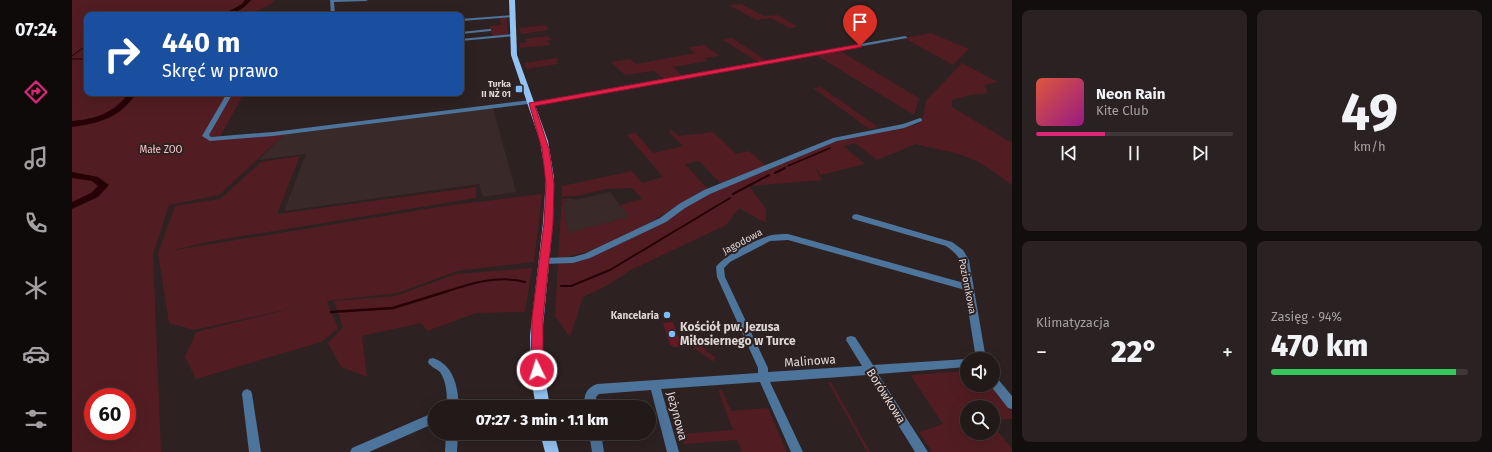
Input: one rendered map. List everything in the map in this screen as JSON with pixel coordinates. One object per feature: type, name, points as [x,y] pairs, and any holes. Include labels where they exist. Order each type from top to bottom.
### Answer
[{"type":"main road","points":[[512,0],[513,35],[516,63],[544,141],[550,178],[549,212],[543,261],[536,350],[538,378],[542,400]]},
{"type":"main road","points":[[547,440],[548,452]]},
{"type":"main road","points":[[548,440],[552,452]]},
{"type":"street","points":[[333,12],[332,0],[366,0]]},
{"type":"street","points":[[471,32],[464,20],[512,16]]},
{"type":"street","points":[[464,33],[489,30]]},
{"type":"street","points":[[464,40],[513,35]]},
{"type":"street","points":[[228,96],[204,136],[210,139],[273,134],[531,103],[905,37]]},
{"type":"street","points":[[543,261],[573,260],[587,256],[663,220],[682,206],[707,192],[835,138],[904,126],[920,120]]},
{"type":"street","name":"Poziomkowa","points":[[856,217],[949,244],[964,258],[980,352]]},
{"type":"street","name":"Jagodowa","points":[[797,452],[763,378],[764,368],[721,277],[720,267],[727,260],[767,239],[781,236],[796,238],[970,288]]},
{"type":"street","name":"Borówkowa","points":[[851,340],[922,452]]},
{"type":"street","points":[[433,362],[439,364],[446,373],[452,392],[453,400]]},
{"type":"street","name":"Malinowa","points":[[589,400],[591,394],[597,389],[960,363]]},
{"type":"street","name":"Jeżynowa","points":[[655,386],[673,452]]},
{"type":"street","points":[[1000,389],[1012,404]]},
{"type":"street","points":[[247,394],[255,452]]},
{"type":"street","points":[[356,452],[428,420]]},
{"type":"street","points":[[451,452],[452,440]]},
{"type":"street","points":[[596,440],[598,452]]},
{"type":"shaded area","points":[[493,108],[516,192],[483,197],[479,184],[284,211],[306,154],[258,160],[287,132]]},
{"type":"shaded area","points":[[610,192],[629,217],[568,233],[563,201],[568,200],[569,198],[576,200]]},
{"type":"green space","name":"Małe ZOO","points":[[72,0],[274,0],[272,4],[255,12],[84,12],[84,96],[242,96],[220,137],[287,132],[219,195],[169,205],[153,255],[161,452],[72,452]]},
{"type":"green space","points":[[741,4],[764,16],[778,15],[798,27],[789,28],[771,18],[756,20],[729,5]]},
{"type":"green space","points":[[499,17],[507,17],[508,35],[493,36],[489,26],[502,25]]},
{"type":"green space","points":[[545,25],[549,30],[521,34],[519,28]]},
{"type":"green space","points":[[931,33],[969,49],[953,65],[904,38]]},
{"type":"green space","points":[[548,36],[552,40],[547,40],[551,45],[520,48],[520,43],[527,42],[524,39]]},
{"type":"green space","points":[[732,38],[767,61],[758,62],[723,40]]},
{"type":"green space","points":[[704,45],[720,56],[704,58],[707,61],[673,67],[683,77],[666,80],[653,71],[625,75],[611,62],[630,59],[636,64],[695,53],[688,47]]},
{"type":"green space","points":[[840,51],[919,98],[914,115],[816,55]]},
{"type":"green space","points":[[557,58],[559,60],[556,61],[558,64],[526,69],[524,63]]},
{"type":"green space","points":[[962,63],[998,82],[984,85],[988,93],[971,95],[952,100],[952,107],[1012,143],[1012,185],[990,169],[962,155],[916,144],[877,160],[855,143],[843,146],[865,164],[821,175],[814,166],[822,180],[749,186],[766,209],[766,223],[739,208],[726,225],[631,270],[606,286],[583,297],[570,337],[555,316],[558,262],[581,261],[696,200],[836,140],[918,124],[922,121],[926,101]]},
{"type":"green space","points":[[821,87],[878,127],[869,129],[813,88]]},
{"type":"green space","points":[[672,130],[678,136],[713,132],[736,154],[749,151],[766,166],[720,183],[699,161],[685,164],[707,188],[617,240],[598,248],[558,258],[562,199],[569,198],[568,200],[563,201],[568,233],[629,217],[620,205],[642,199],[632,188],[606,189],[577,196],[562,196],[562,186],[632,171],[642,183],[663,177],[627,135],[635,132],[653,153],[683,146],[668,131]]},
{"type":"green space","points":[[300,156],[277,214],[476,187],[476,198],[212,241],[169,251],[445,206],[542,194],[534,262],[457,271],[398,293],[327,301],[338,329],[321,342],[196,379],[185,357],[196,332],[298,307],[194,330],[169,323],[158,253],[175,206],[220,199],[261,162]]},
{"type":"green space","points":[[532,268],[525,312],[476,313],[427,331],[421,323],[362,336],[367,377],[341,367],[328,343],[343,327],[334,301],[395,296],[456,274]]},
{"type":"green space","points":[[698,335],[702,338],[705,350],[715,357],[714,362],[695,349],[690,336]]},
{"type":"green space","points":[[960,371],[960,392],[997,392],[1012,411],[1012,419],[1000,420],[1000,400],[960,400],[960,440],[1000,440],[1000,434],[1012,449],[1012,452],[932,452],[919,432],[943,424],[910,375]]},
{"type":"green space","points":[[828,382],[831,382],[870,452],[867,452]]},
{"type":"green space","points":[[718,390],[722,390],[731,411],[768,408],[787,452],[742,452],[737,440],[684,444],[681,434],[733,430]]},
{"type":"building","name":"Kościół pw. Jezusa Miłosiernego w Turce","points":[[673,322],[681,344],[678,344],[679,347],[673,347],[673,345],[670,345],[663,323]]},
{"type":"waterway","points":[[231,12],[244,5],[248,0]]},
{"type":"waterway","points":[[72,56],[84,47]]},
{"type":"waterway","points":[[72,59],[84,59]]},
{"type":"waterway","points":[[72,124],[99,119],[114,113],[121,108],[131,96]]},
{"type":"waterway","points":[[788,166],[830,148]]},
{"type":"waterway","points":[[775,173],[785,168]]},
{"type":"waterway","points":[[72,175],[95,179],[104,185],[95,195],[72,206]]},
{"type":"waterway","points":[[733,194],[769,175]]},
{"type":"waterway","points":[[561,286],[571,286],[610,270],[730,198]]},
{"type":"waterway","points":[[445,292],[485,281],[504,279],[525,282]]},
{"type":"waterway","points":[[331,312],[393,308],[448,291]]},
{"type":"place","name":"Turka II NŻ 01","points":[[519,89]]},
{"type":"place","name":"Kancelaria","points":[[667,315]]},
{"type":"place","name":"Kościół pw. Jezusa Miłosiernego w Turce","points":[[672,334]]},
{"type":"route","points":[[537,370],[537,318],[548,223],[550,184],[546,149],[531,104],[540,104],[565,98],[860,46]]}]
